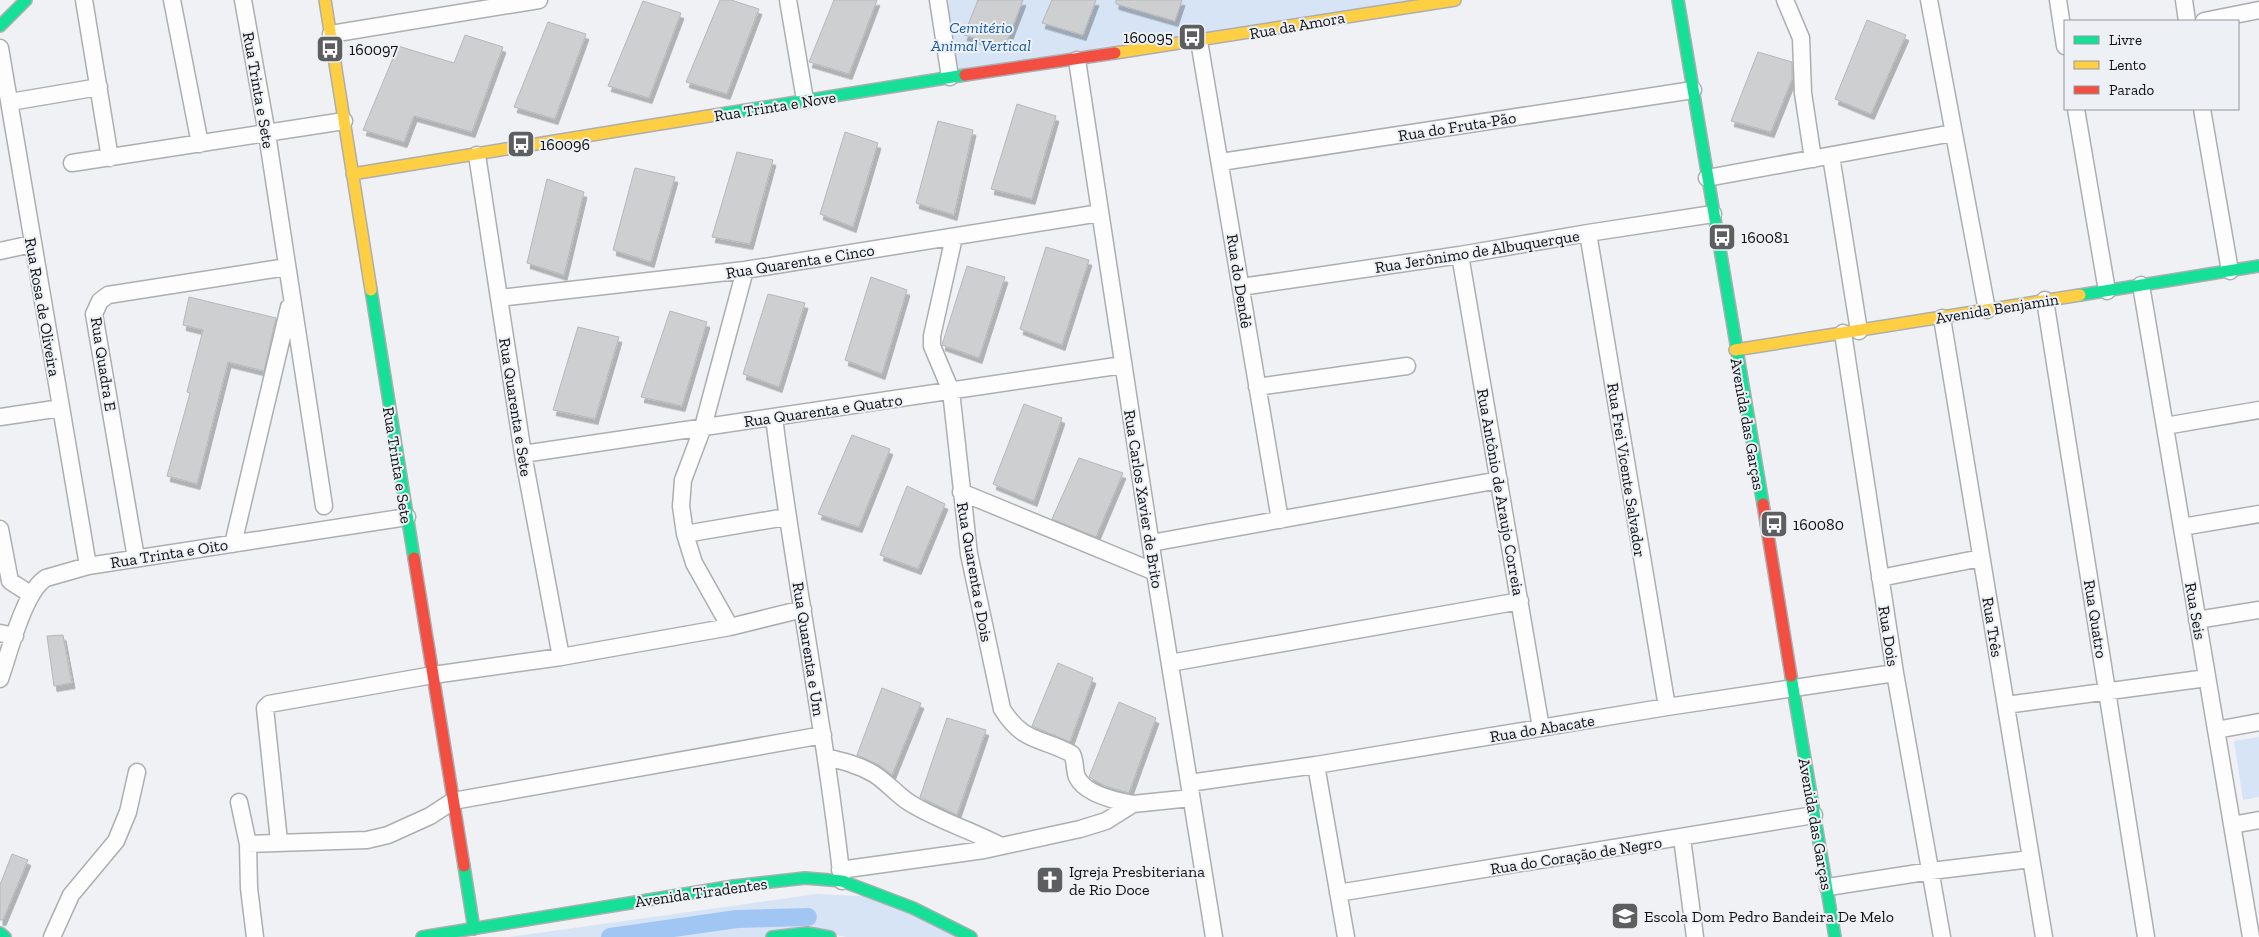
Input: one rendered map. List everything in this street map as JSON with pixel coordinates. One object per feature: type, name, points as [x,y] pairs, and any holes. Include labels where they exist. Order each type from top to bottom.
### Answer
[{"type":"street","points":[[0,26],[26,0]]},
{"type":"street","points":[[84,0],[110,158]]},
{"type":"street","points":[[172,0],[200,144]]},
{"type":"street","name":"Rua Trinta e Sete","points":[[243,0],[267,134],[324,506]]},
{"type":"street","name":"Rua Trinta e Sete","points":[[325,0],[474,929]]},
{"type":"street","points":[[331,34],[539,0]]},
{"type":"street","points":[[788,0],[805,100]]},
{"type":"street","points":[[938,0],[950,77]]},
{"type":"street","name":"Rua da Amora","points":[[1199,42],[1425,2],[1455,0]]},
{"type":"street","name":"Avenida das Garças","points":[[1678,0],[1735,350],[1835,937]]},
{"type":"street","points":[[1785,0],[1801,38],[1803,93],[1813,159]]},
{"type":"street","points":[[1928,0],[1987,310]]},
{"type":"street","points":[[2058,0],[2064,39]]},
{"type":"street","points":[[2184,0],[2187,20]]},
{"type":"street","points":[[2209,20],[2259,10]]},
{"type":"street","name":"Rua Trinta e Nove","points":[[352,174],[950,77],[1199,42]]},
{"type":"street","name":"Rua do Dendê","points":[[1199,42],[1221,162],[1280,520]]},
{"type":"street","name":"Rua Rosa de Oliveira","points":[[0,48],[88,566]]},
{"type":"street","name":"Rua Carlos Xavier de Brito","points":[[1077,60],[1154,572],[1214,937]]},
{"type":"street","points":[[10,102],[98,88]]},
{"type":"street","name":"Rua do Fruta-Pão","points":[[1221,162],[1693,90]]},
{"type":"street","points":[[2076,110],[2107,291]]},
{"type":"street","points":[[2202,110],[2230,271]]},
{"type":"street","points":[[72,163],[344,121]]},
{"type":"street","points":[[1707,178],[1953,134]]},
{"type":"street","name":"Rua Quarenta e Sete","points":[[477,155],[523,454],[561,657]]},
{"type":"street","name":"Rua Dois","points":[[1831,156],[1880,578],[1942,937]]},
{"type":"street","name":"Rua Quarenta e Cinco","points":[[499,298],[745,270],[1100,213]]},
{"type":"street","name":"Rua Jerônimo de Albuquerque","points":[[1241,287],[1460,255],[1713,214]]},
{"type":"street","name":"Rua Frei Vicente Salvador","points":[[1588,233],[1667,707]]},
{"type":"street","name":"Rua Quarenta e Dois","points":[[954,237],[932,336],[932,346],[951,391],[969,554],[1002,709],[1021,732],[1072,754],[1075,761],[1076,774],[1082,785],[1106,798],[1133,804]]},
{"type":"street","points":[[0,251],[32,244]]},
{"type":"street","name":"Rua Antônio de Araujo Correia","points":[[1460,255],[1541,728]]},
{"type":"street","name":"Avenida Benjamin","points":[[1735,350],[2259,266]]},
{"type":"street","name":"Rua Quadra E","points":[[136,558],[94,314],[96,307],[108,295],[287,267]]},
{"type":"street","points":[[730,627],[694,563],[684,534],[681,506],[683,480],[703,427],[745,270]]},
{"type":"street","name":"Rua Seis","points":[[2141,285],[2251,937]]},
{"type":"street","points":[[234,544],[292,298]]},
{"type":"street","name":"Rua Quatro","points":[[2045,300],[2146,937]]},
{"type":"street","name":"Rua Três","points":[[1942,318],[2044,937]]},
{"type":"street","name":"Rua Quarenta e Quatro","points":[[523,454],[1124,365]]},
{"type":"street","points":[[1257,387],[1406,366]]},
{"type":"street","points":[[0,417],[61,408]]},
{"type":"street","points":[[2165,426],[2259,410]]},
{"type":"street","name":"Rua Quarenta e Um","points":[[774,417],[786,517],[824,735],[841,876]]},
{"type":"street","points":[[1151,543],[1499,480]]},
{"type":"street","points":[[961,492],[1154,572]]},
{"type":"street","points":[[2182,527],[2259,514]]},
{"type":"street","name":"Rua Trinta e Oito","points":[[0,679],[7,635],[30,594],[40,581],[46,578],[88,566],[407,517]]},
{"type":"street","points":[[684,534],[786,517]]},
{"type":"street","points":[[0,529],[5,581],[30,594]]},
{"type":"street","points":[[1880,578],[1981,558]]},
{"type":"street","points":[[1170,663],[1520,601]]},
{"type":"street","points":[[279,841],[267,705],[433,674],[561,657],[730,627],[803,609]]},
{"type":"street","points":[[2197,620],[2259,610]]},
{"type":"street","name":"Rua do Abacate","points":[[1133,804],[1190,790],[1316,765],[1667,707],[1895,673]]},
{"type":"street","points":[[2006,705],[2208,678]]},
{"type":"street","points":[[2216,730],[2259,722]]},
{"type":"street","points":[[248,844],[279,841],[367,840],[388,835],[430,816],[453,801],[824,735]]},
{"type":"street","points":[[826,757],[852,763],[874,774],[909,803],[947,824],[979,835],[1001,846]]},
{"type":"street","points":[[1316,765],[1346,937]]},
{"type":"street","points":[[52,937],[71,896],[116,841],[128,812],[137,772]]},
{"type":"street","points":[[239,802],[248,844],[249,888],[255,937]]},
{"type":"street","points":[[841,876],[1080,829],[1106,821],[1133,804]]},
{"type":"street","name":"Rua do Coração de Negro","points":[[1338,893],[1814,815]]},
{"type":"street","points":[[2232,825],[2259,820]]},
{"type":"street","points":[[1682,838],[1696,937]]},
{"type":"street","points":[[1828,887],[1931,871],[2031,859]]},
{"type":"street","name":"Avenida Tiradentes","points":[[422,937],[734,886],[841,876],[913,908],[971,937]]},
{"type":"street","points":[[0,933],[4,937]]},
{"type":"street","points":[[772,937],[807,933],[827,936]]},
{"type":"green space","name":"Cemitério Animal Vertical","points":[[938,0],[1424,0],[950,77]]},
{"type":"green space","points":[[2259,737],[2259,797],[2243,800],[2234,741]]},
{"type":"green space","points":[[817,894],[880,897],[961,937],[846,937],[816,930],[766,937],[509,937]]},
{"type":"building","points":[[720,0],[731,0],[759,9],[727,94],[686,82]]},
{"type":"building","points":[[834,0],[877,0],[849,74],[809,62]]},
{"type":"building","points":[[978,0],[1023,0],[1005,47],[964,35]]},
{"type":"building","points":[[1052,0],[1096,0],[1083,35],[1042,23]]},
{"type":"building","points":[[1116,0],[1182,0],[1175,21],[1116,4]]},
{"type":"building","points":[[643,1],[681,13],[649,98],[608,86]]},
{"type":"building","points":[[1867,20],[1906,35],[1871,114],[1835,99]]},
{"type":"building","points":[[548,22],[586,34],[555,119],[514,107]]},
{"type":"building","points":[[465,35],[503,47],[472,132],[414,116],[404,142],[363,130],[398,46],[454,63]]},
{"type":"building","points":[[1758,52],[1792,62],[1792,79],[1771,132],[1731,121]]},
{"type":"building","points":[[1017,104],[1056,116],[1032,199],[991,189]]},
{"type":"building","points":[[938,121],[973,130],[954,215],[916,203]]},
{"type":"building","points":[[845,132],[878,143],[853,227],[820,214]]},
{"type":"building","points":[[737,152],[773,160],[750,244],[712,237]]},
{"type":"building","points":[[635,168],[675,177],[651,262],[613,250]]},
{"type":"building","points":[[547,179],[584,192],[564,275],[527,263]]},
{"type":"building","points":[[1046,247],[1089,260],[1062,345],[1020,329]]},
{"type":"building","points":[[967,266],[1005,277],[979,358],[942,345]]},
{"type":"building","points":[[871,277],[907,290],[882,374],[845,360]]},
{"type":"building","points":[[768,294],[805,303],[779,387],[743,374]]},
{"type":"building","points":[[189,297],[276,318],[264,371],[228,362],[197,484],[167,476],[190,393],[187,392],[203,330],[183,325]]},
{"type":"building","points":[[670,311],[707,322],[682,406],[641,397]]},
{"type":"building","points":[[578,327],[619,337],[595,419],[553,410]]},
{"type":"building","points":[[1024,404],[1062,418],[1034,501],[993,484]]},
{"type":"building","points":[[852,435],[890,449],[859,527],[818,514]]},
{"type":"building","points":[[1079,458],[1123,473],[1096,537],[1052,519]]},
{"type":"building","points":[[907,486],[945,504],[918,569],[880,555]]},
{"type":"building","points":[[63,635],[72,683],[54,686],[47,636]]},
{"type":"building","points":[[1058,663],[1093,678],[1070,742],[1032,726]]},
{"type":"building","points":[[882,688],[921,703],[892,775],[879,765],[857,755]]},
{"type":"building","points":[[1119,702],[1156,718],[1129,793],[1105,786],[1089,777]]},
{"type":"building","points":[[947,718],[986,730],[957,815],[920,797]]},
{"type":"building","points":[[12,854],[28,860],[3,920],[0,920],[0,885]]},
{"type":"waterway","points":[[610,937],[737,919],[808,917]]},
{"type":"traffic: fast","points":[[0,26],[26,0]]},
{"type":"traffic: fast","points":[[1678,0],[1763,504]]},
{"type":"traffic: fast","points":[[715,115],[965,75]]},
{"type":"traffic: fast","points":[[2080,295],[2259,266]]},
{"type":"traffic: fast","points":[[371,290],[414,558]]},
{"type":"traffic: fast","points":[[1791,676],[1835,937]]},
{"type":"traffic: fast","points":[[464,866],[474,929]]},
{"type":"traffic: fast","points":[[422,937],[734,886],[805,878],[842,881],[913,908],[971,937]]},
{"type":"traffic: fast","points":[[0,933],[5,937]]},
{"type":"traffic: fast","points":[[772,937],[807,933],[830,937]]},
{"type":"traffic: slow","points":[[325,0],[371,290]]},
{"type":"traffic: slow","points":[[1115,53],[1455,0]]},
{"type":"traffic: slow","points":[[352,174],[715,115]]},
{"type":"traffic: slow","points":[[1735,350],[2080,295]]},
{"type":"traffic: jam","points":[[965,75],[1115,53]]},
{"type":"traffic: jam","points":[[1763,504],[1791,676]]},
{"type":"traffic: jam","points":[[414,558],[464,866]]},
{"type":"place","name":"160095","points":[[1192,37]]},
{"type":"place","name":"160097","points":[[330,49]]},
{"type":"place","name":"160096","points":[[521,144]]},
{"type":"place","name":"160081","points":[[1722,237]]},
{"type":"place","name":"160080","points":[[1774,524]]},
{"type":"place","name":"Igreja Presbiteriana de Rio Doce","points":[[1050,880]]},
{"type":"place","name":"Escola Dom Pedro Bandeira De Melo","points":[[1625,916]]}]
